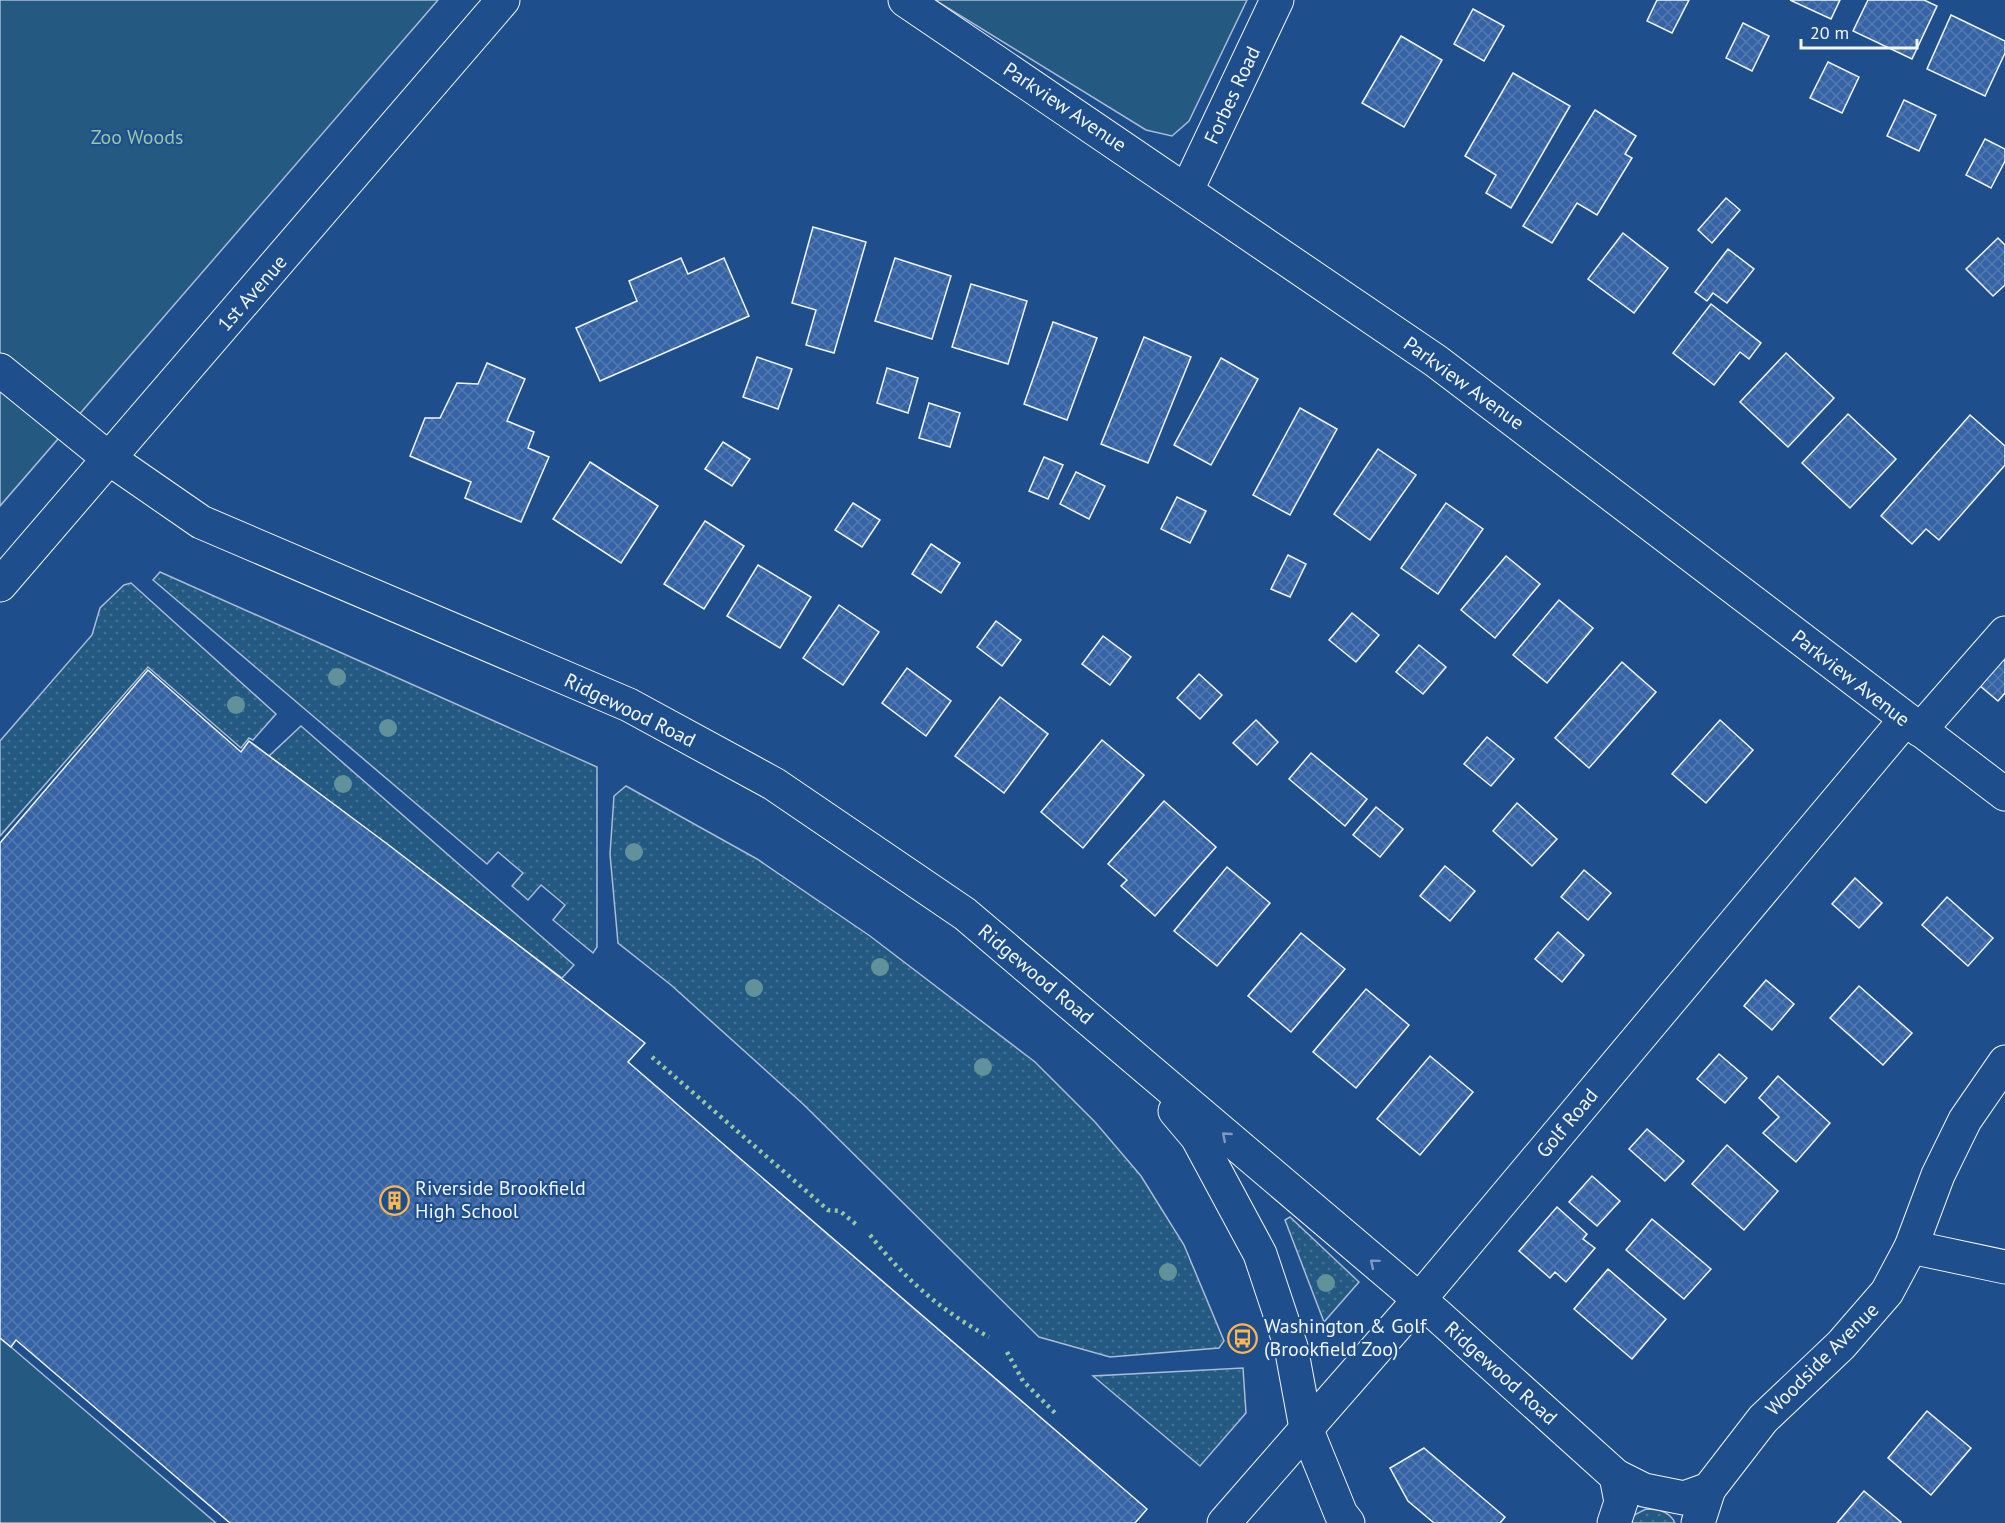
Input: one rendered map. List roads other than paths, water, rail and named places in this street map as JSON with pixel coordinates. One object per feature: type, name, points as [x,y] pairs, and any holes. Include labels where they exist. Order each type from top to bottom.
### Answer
[{"type":"street","name":"1st Avenue","points":[[0,585],[107,457],[502,0]]},
{"type":"street","name":"Parkview Avenue","points":[[905,0],[1436,361],[2005,794]]},
{"type":"street","name":"Forbes Road","points":[[1187,190],[1277,0]]},
{"type":"street","name":"Ridgewood Road","points":[[0,370],[107,457],[201,522],[629,705],[774,784],[965,914],[1419,1300],[1616,1476],[1644,1490],[1684,1498],[1709,1488]]},
{"type":"street","name":"Golf Road","points":[[1224,1523],[1419,1300],[1912,725],[2005,633]]},
{"type":"street","name":"Ridgewood Road","points":[[1110,1036],[1197,1137],[1260,1254],[1292,1347],[1306,1428],[1341,1514],[1348,1523]]},
{"type":"street","name":"Woodside Avenue","points":[[1698,1523],[1709,1488],[1763,1419],[1841,1346],[1887,1292],[1911,1247],[1938,1175],[1965,1120],[2005,1062]]},
{"type":"street","points":[[1911,1247],[2005,1267]]},
{"type":"street","points":[[1614,1523],[1621,1502],[1616,1476]]},
{"type":"place","name":"Riverside Brookfield High School","points":[[394,1200]]},
{"type":"place","name":"Washington & Golf (Brookfield Zoo)","points":[[1243,1338]]},
{"type":"park label","name":"Zoo Woods","points":[[137,137]]}]
